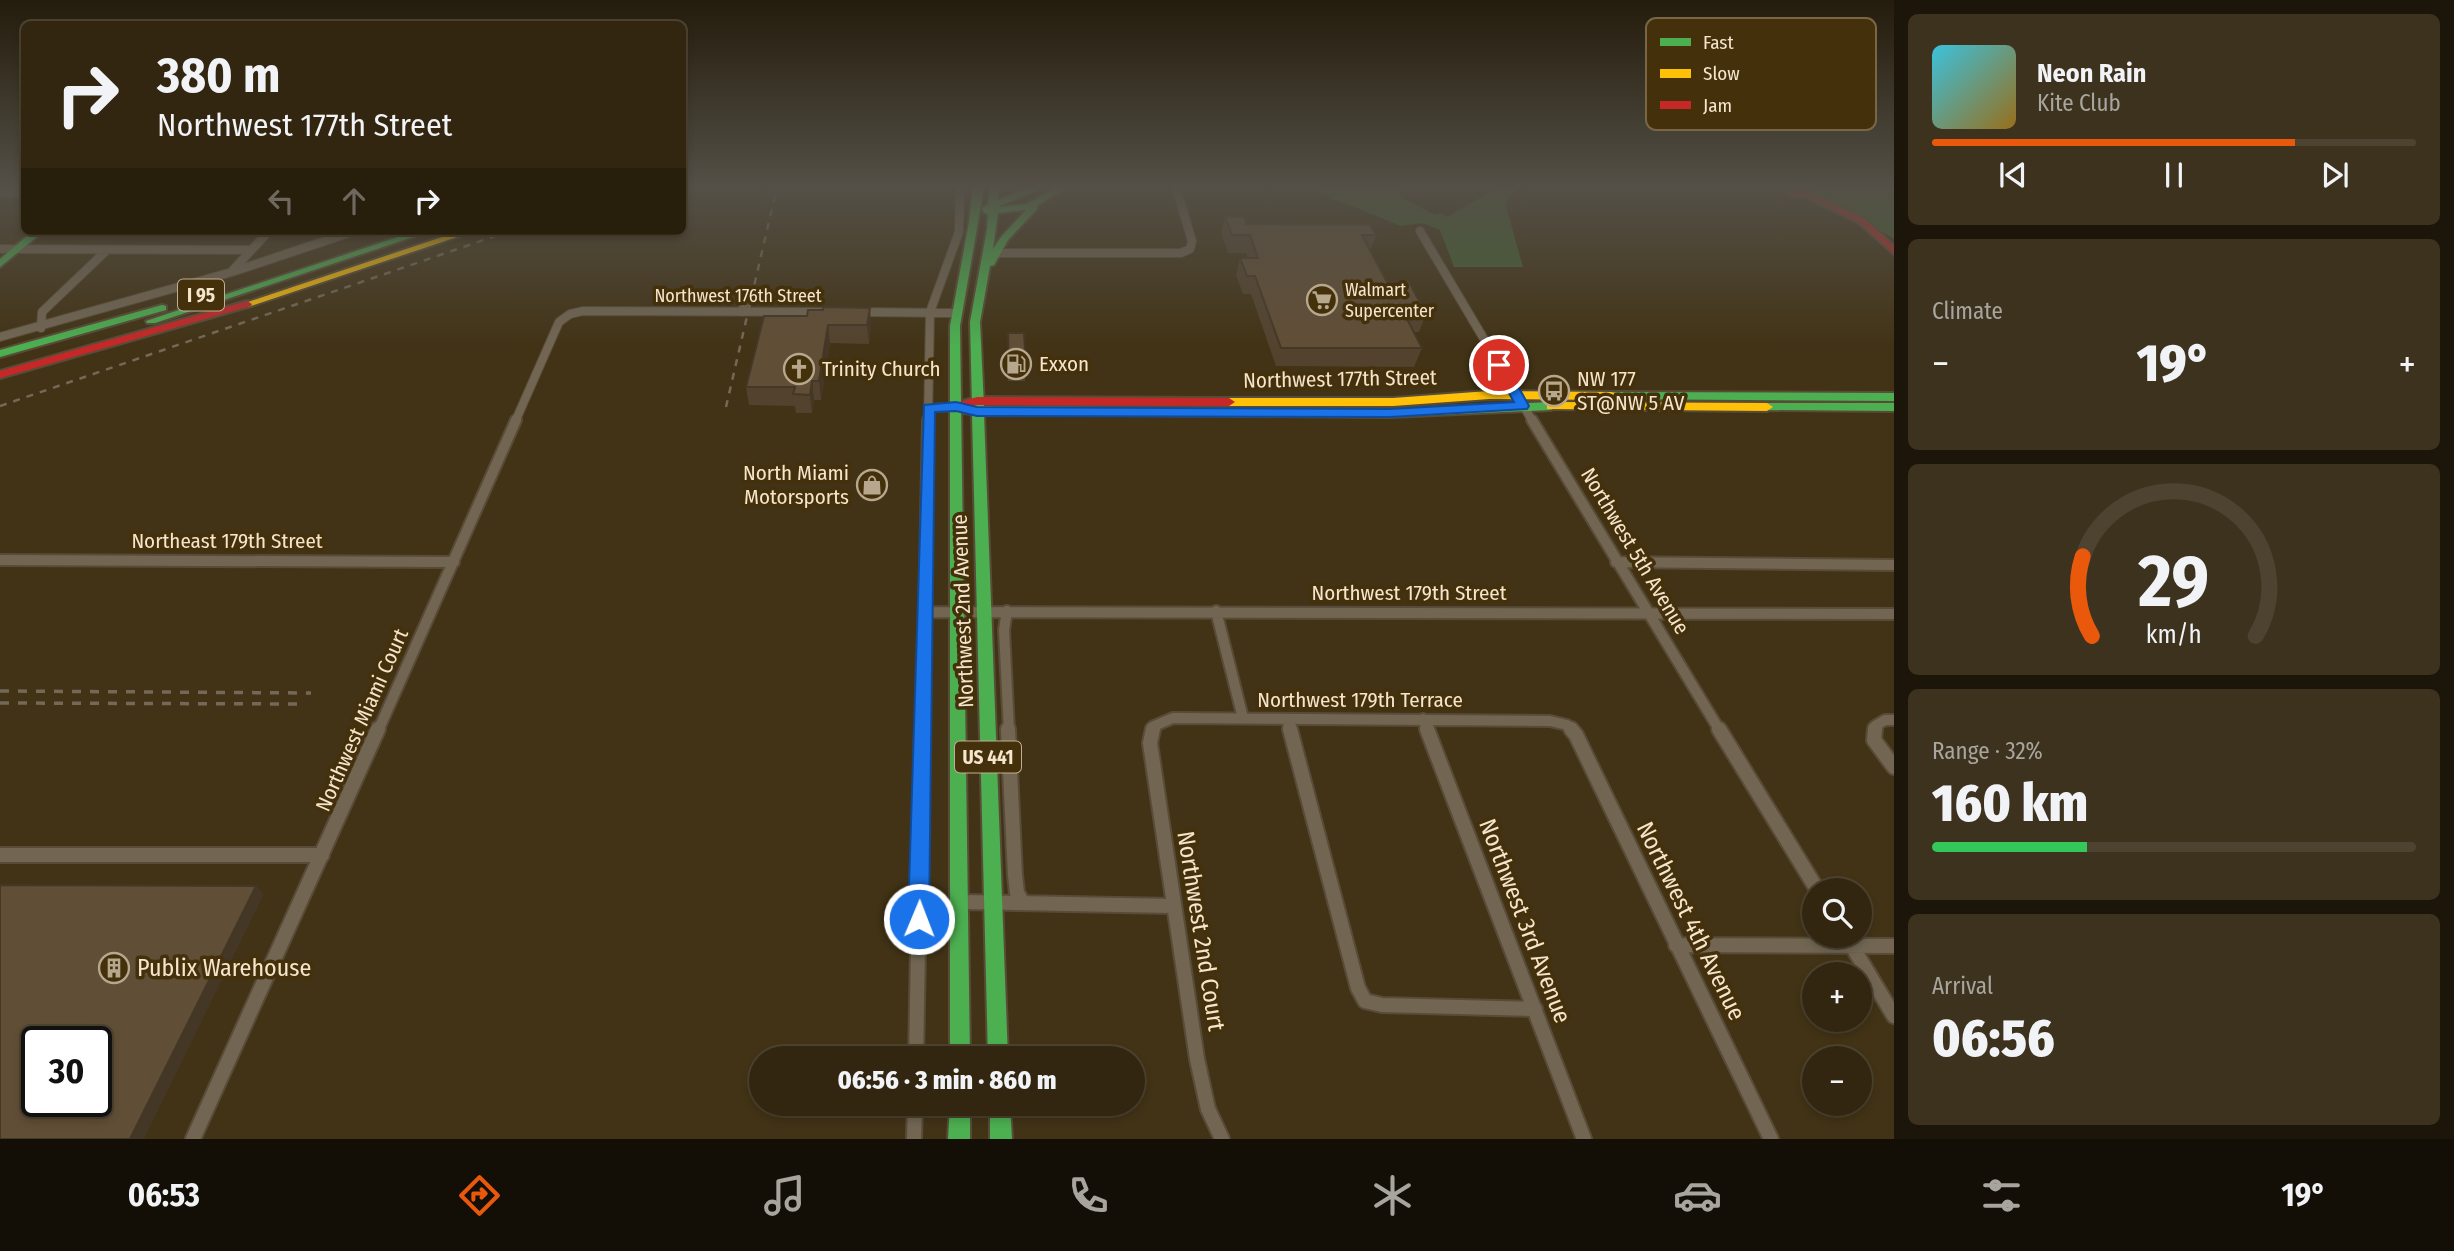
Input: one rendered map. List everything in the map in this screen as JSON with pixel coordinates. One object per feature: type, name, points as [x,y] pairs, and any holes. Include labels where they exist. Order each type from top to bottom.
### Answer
[{"type":"main road","points":[[0,264],[28,240]]},
{"type":"main road","name":"I 95","points":[[0,354],[131,318],[372,240]]},
{"type":"main road","points":[[0,362],[140,324],[398,240]]},
{"type":"main road","points":[[0,369],[171,320],[415,240]]},
{"type":"main road","name":"I 95","points":[[0,375],[208,317],[442,240]]},
{"type":"main road","name":"Northwest 2nd Avenue","points":[[960,1046],[956,313],[972,240]]},
{"type":"main road","name":"Northwest 2nd Avenue","points":[[989,240],[975,322],[998,1046]]},
{"type":"main road","points":[[982,277],[1003,240]]},
{"type":"main road","name":"Northwest 177th Street","points":[[956,407],[1390,413],[1520,400],[1894,397]]},
{"type":"main road","name":"Northwest 177th Street","points":[[1520,400],[1894,407]]},
{"type":"main road","points":[[959,1139],[960,1116]]},
{"type":"main road","points":[[1000,1116],[1001,1139]]},
{"type":"street","points":[[232,272],[261,240]]},
{"type":"street","points":[[0,337],[41,328],[232,272],[327,240]]},
{"type":"street","name":"Northwest 2nd Avenue","points":[[916,1046],[930,312],[956,240]]},
{"type":"street","points":[[996,253],[1181,253],[1189,249],[1192,240]]},
{"type":"street","name":"Northwest 5th Avenue","points":[[1425,240],[1616,562],[1810,878]]},
{"type":"street","points":[[0,249],[250,252],[260,262]]},
{"type":"street","points":[[41,328],[42,312],[107,250]]},
{"type":"street","points":[[742,312],[747,291]]},
{"type":"street","name":"Northwest 176th Street","points":[[564,317],[583,311],[825,312]]},
{"type":"street","name":"Northwest 176th Street","points":[[850,312],[956,313]]},
{"type":"street","name":"Northwest Miami Court","points":[[193,1139],[323,855],[559,322],[564,317]]},
{"type":"street","name":"Northwest 177th Street","points":[[928,408],[956,407]]},
{"type":"street","name":"Northeast 179th Street","points":[[0,560],[454,562]]},
{"type":"street","points":[[1616,562],[1894,565]]},
{"type":"street","points":[[1007,611],[1004,630],[1015,875],[1017,893],[1023,904]]},
{"type":"street","points":[[1216,611],[1243,718]]},
{"type":"street","name":"Northwest 179th Street","points":[[925,612],[1894,614]]},
{"type":"street","name":"Northwest 179th Terrace","points":[[1154,726],[1173,718],[1550,721],[1567,725]]},
{"type":"street","points":[[1287,719],[1358,988],[1365,1001],[1382,1005],[1535,1009]]},
{"type":"street","name":"Northwest 3rd Avenue","points":[[1423,719],[1584,1139]]},
{"type":"street","points":[[1894,720],[1885,720],[1875,726],[1874,740],[1894,767]]},
{"type":"street","name":"Northwest 4th Avenue","points":[[1567,725],[1576,735],[1771,1139]]},
{"type":"street","name":"Northwest 2nd Court","points":[[1154,726],[1150,743],[1172,906],[1203,1092],[1212,1124],[1222,1139]]},
{"type":"street","points":[[0,855],[323,855]]},
{"type":"street","points":[[961,902],[1172,906]]},
{"type":"street","points":[[1676,945],[1802,942]]},
{"type":"street","points":[[1872,944],[1894,946]]},
{"type":"street","points":[[1853,948],[1894,1016]]},
{"type":"street","points":[[914,1139],[915,1116]]},
{"type":"green space","points":[[1444,240],[1515,240],[1523,267],[1454,267]]},
{"type":"building","name":"Walmart Supercenter","points":[[1252,240],[1365,240],[1387,282],[1409,282],[1426,314],[1404,313],[1422,348],[1281,348],[1255,276],[1247,276],[1240,258],[1258,258]]},
{"type":"building","points":[[824,307],[870,308],[867,325],[828,325],[819,381],[812,381],[810,395],[793,394],[795,387],[746,387],[764,316],[807,316],[808,310],[823,310]]},
{"type":"building","points":[[1008,333],[1024,333],[1026,367],[1009,367]]},
{"type":"building","name":"Publix Warehouse","points":[[0,885],[256,886],[130,1139],[0,1139]]},
{"type":"railway","points":[[0,406],[483,240]]},
{"type":"railway","points":[[726,407],[765,240]]},
{"type":"railway","points":[[0,691],[311,693]]},
{"type":"railway","points":[[0,703],[301,704]]},
{"type":"traffic: fast","points":[[0,264],[28,240]]},
{"type":"traffic: fast","points":[[151,321],[398,240]]},
{"type":"traffic: fast","points":[[960,1046],[955,326],[970,240]]},
{"type":"traffic: fast","points":[[990,240],[975,322],[998,1046]]},
{"type":"traffic: fast","points":[[990,263],[1003,240]]},
{"type":"traffic: fast","points":[[0,354],[162,308]]},
{"type":"traffic: fast","points":[[1612,396],[1894,397]]},
{"type":"traffic: fast","points":[[968,410],[1390,413],[1551,406]]},
{"type":"traffic: fast","points":[[1767,407],[1894,407]]},
{"type":"traffic: fast","points":[[959,1139],[960,1116]]},
{"type":"traffic: fast","points":[[1000,1116],[1001,1139]]},
{"type":"traffic: slow","points":[[247,304],[442,240]]},
{"type":"traffic: slow","points":[[1229,402],[1393,402],[1489,395],[1612,396]]},
{"type":"traffic: slow","points":[[1551,406],[1767,407]]},
{"type":"traffic: jam","points":[[1882,240],[1894,251]]},
{"type":"traffic: jam","points":[[0,375],[247,304]]},
{"type":"traffic: jam","points":[[956,407],[977,401],[1229,402]]},
{"type":"place","name":"Walmart Supercenter","points":[[1322,300]]},
{"type":"place","name":"Exxon","points":[[1016,364]]},
{"type":"place","name":"Trinity Church","points":[[799,369]]},
{"type":"place","name":"NW 177 ST@NW 5 AV","points":[[1554,391]]},
{"type":"place","name":"North Miami Motorsports","points":[[872,485]]},
{"type":"place","name":"Publix Warehouse","points":[[114,968]]},
{"type":"route","points":[[919,919],[928,408],[956,407],[977,412],[1390,413],[1523,406],[1499,365]]}]
